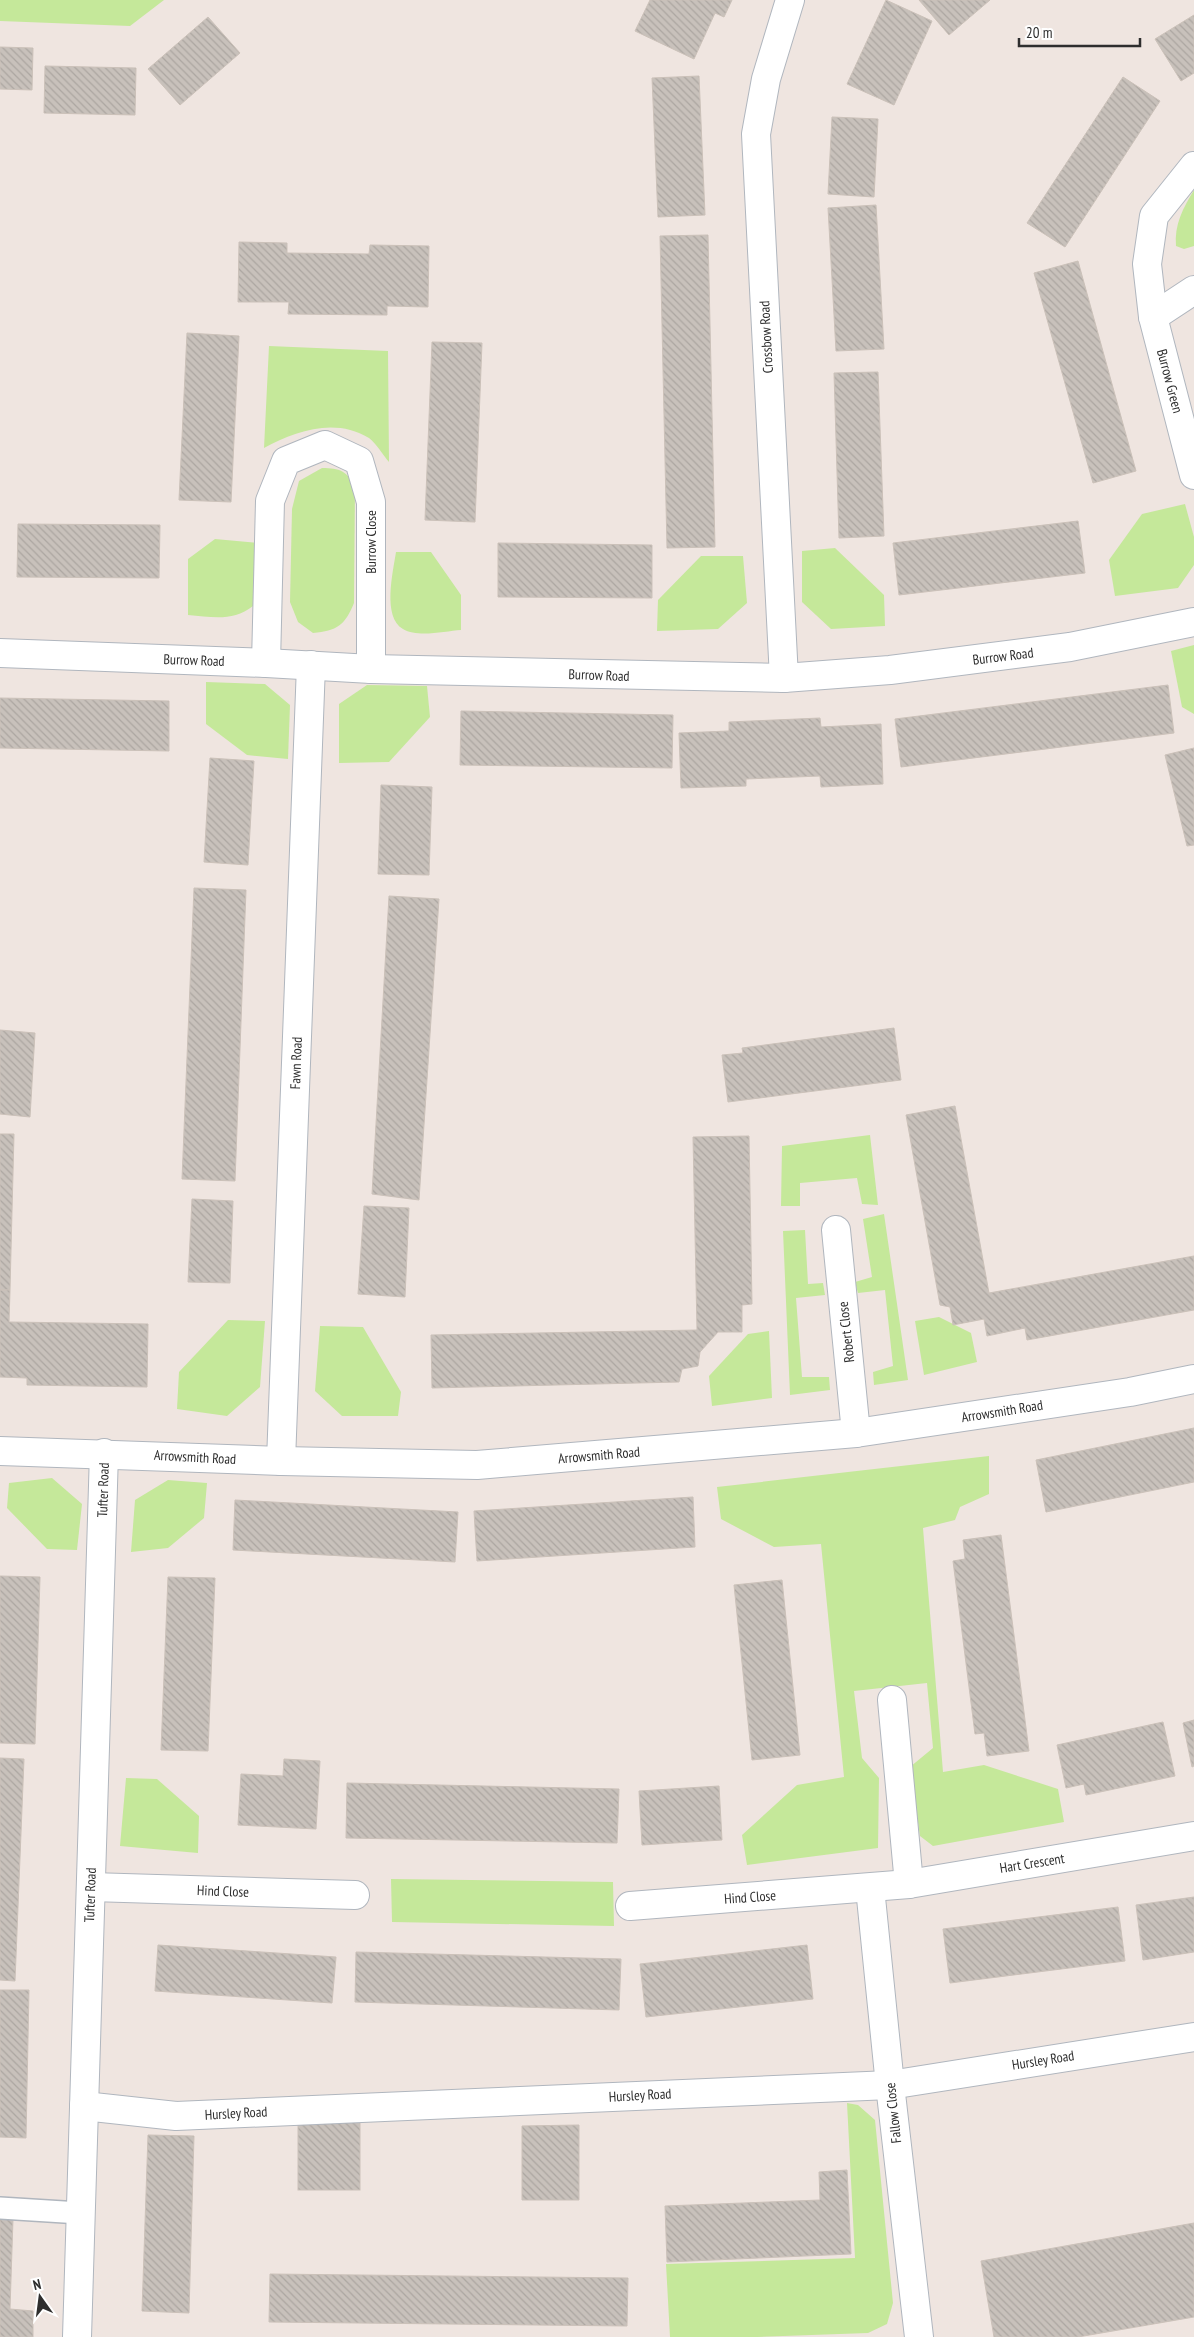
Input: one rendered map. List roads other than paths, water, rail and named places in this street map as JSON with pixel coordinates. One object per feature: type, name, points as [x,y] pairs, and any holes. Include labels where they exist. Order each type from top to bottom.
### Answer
[{"type":"street","name":"Crossbow Road","points":[[784,678],[756,134],[766,79],[790,0]]},
{"type":"street","name":"Burrow Green","points":[[1194,166],[1154,216],[1147,264],[1153,317],[1194,475]]},
{"type":"street","points":[[1153,317],[1194,290]]},
{"type":"street","name":"Burrow Close","points":[[266,663],[270,501],[286,461],[325,445],[359,461],[371,502],[371,669]]},
{"type":"street","name":"Burrow Road","points":[[0,653],[371,669],[679,678],[784,678],[890,670],[1070,647],[1194,622]]},
{"type":"street","name":"Fawn Road","points":[[281,1461],[311,666]]},
{"type":"street","name":"Robert Close","points":[[836,1230],[856,1433]]},
{"type":"street","name":"Arrowsmith Road","points":[[0,1451],[104,1453],[281,1461],[476,1465],[856,1433],[1130,1392],[1194,1379]]},
{"type":"street","name":"Tufter Road","points":[[77,2337],[104,1453]]},
{"type":"street","points":[[892,1700],[908,1884]]},
{"type":"street","name":"Hart Crescent","points":[[870,1888],[908,1884],[1194,1836]]},
{"type":"street","name":"Hind Close","points":[[91,1887],[355,1895]]},
{"type":"street","name":"Hind Close","points":[[630,1906],[870,1888]]},
{"type":"street","name":"Fallow Close","points":[[870,1888],[919,2337]]},
{"type":"street","name":"Hursley Road","points":[[84,2106],[176,2116],[890,2084],[1194,2037]]},
{"type":"lane","points":[[0,2208],[80,2213]]}]
